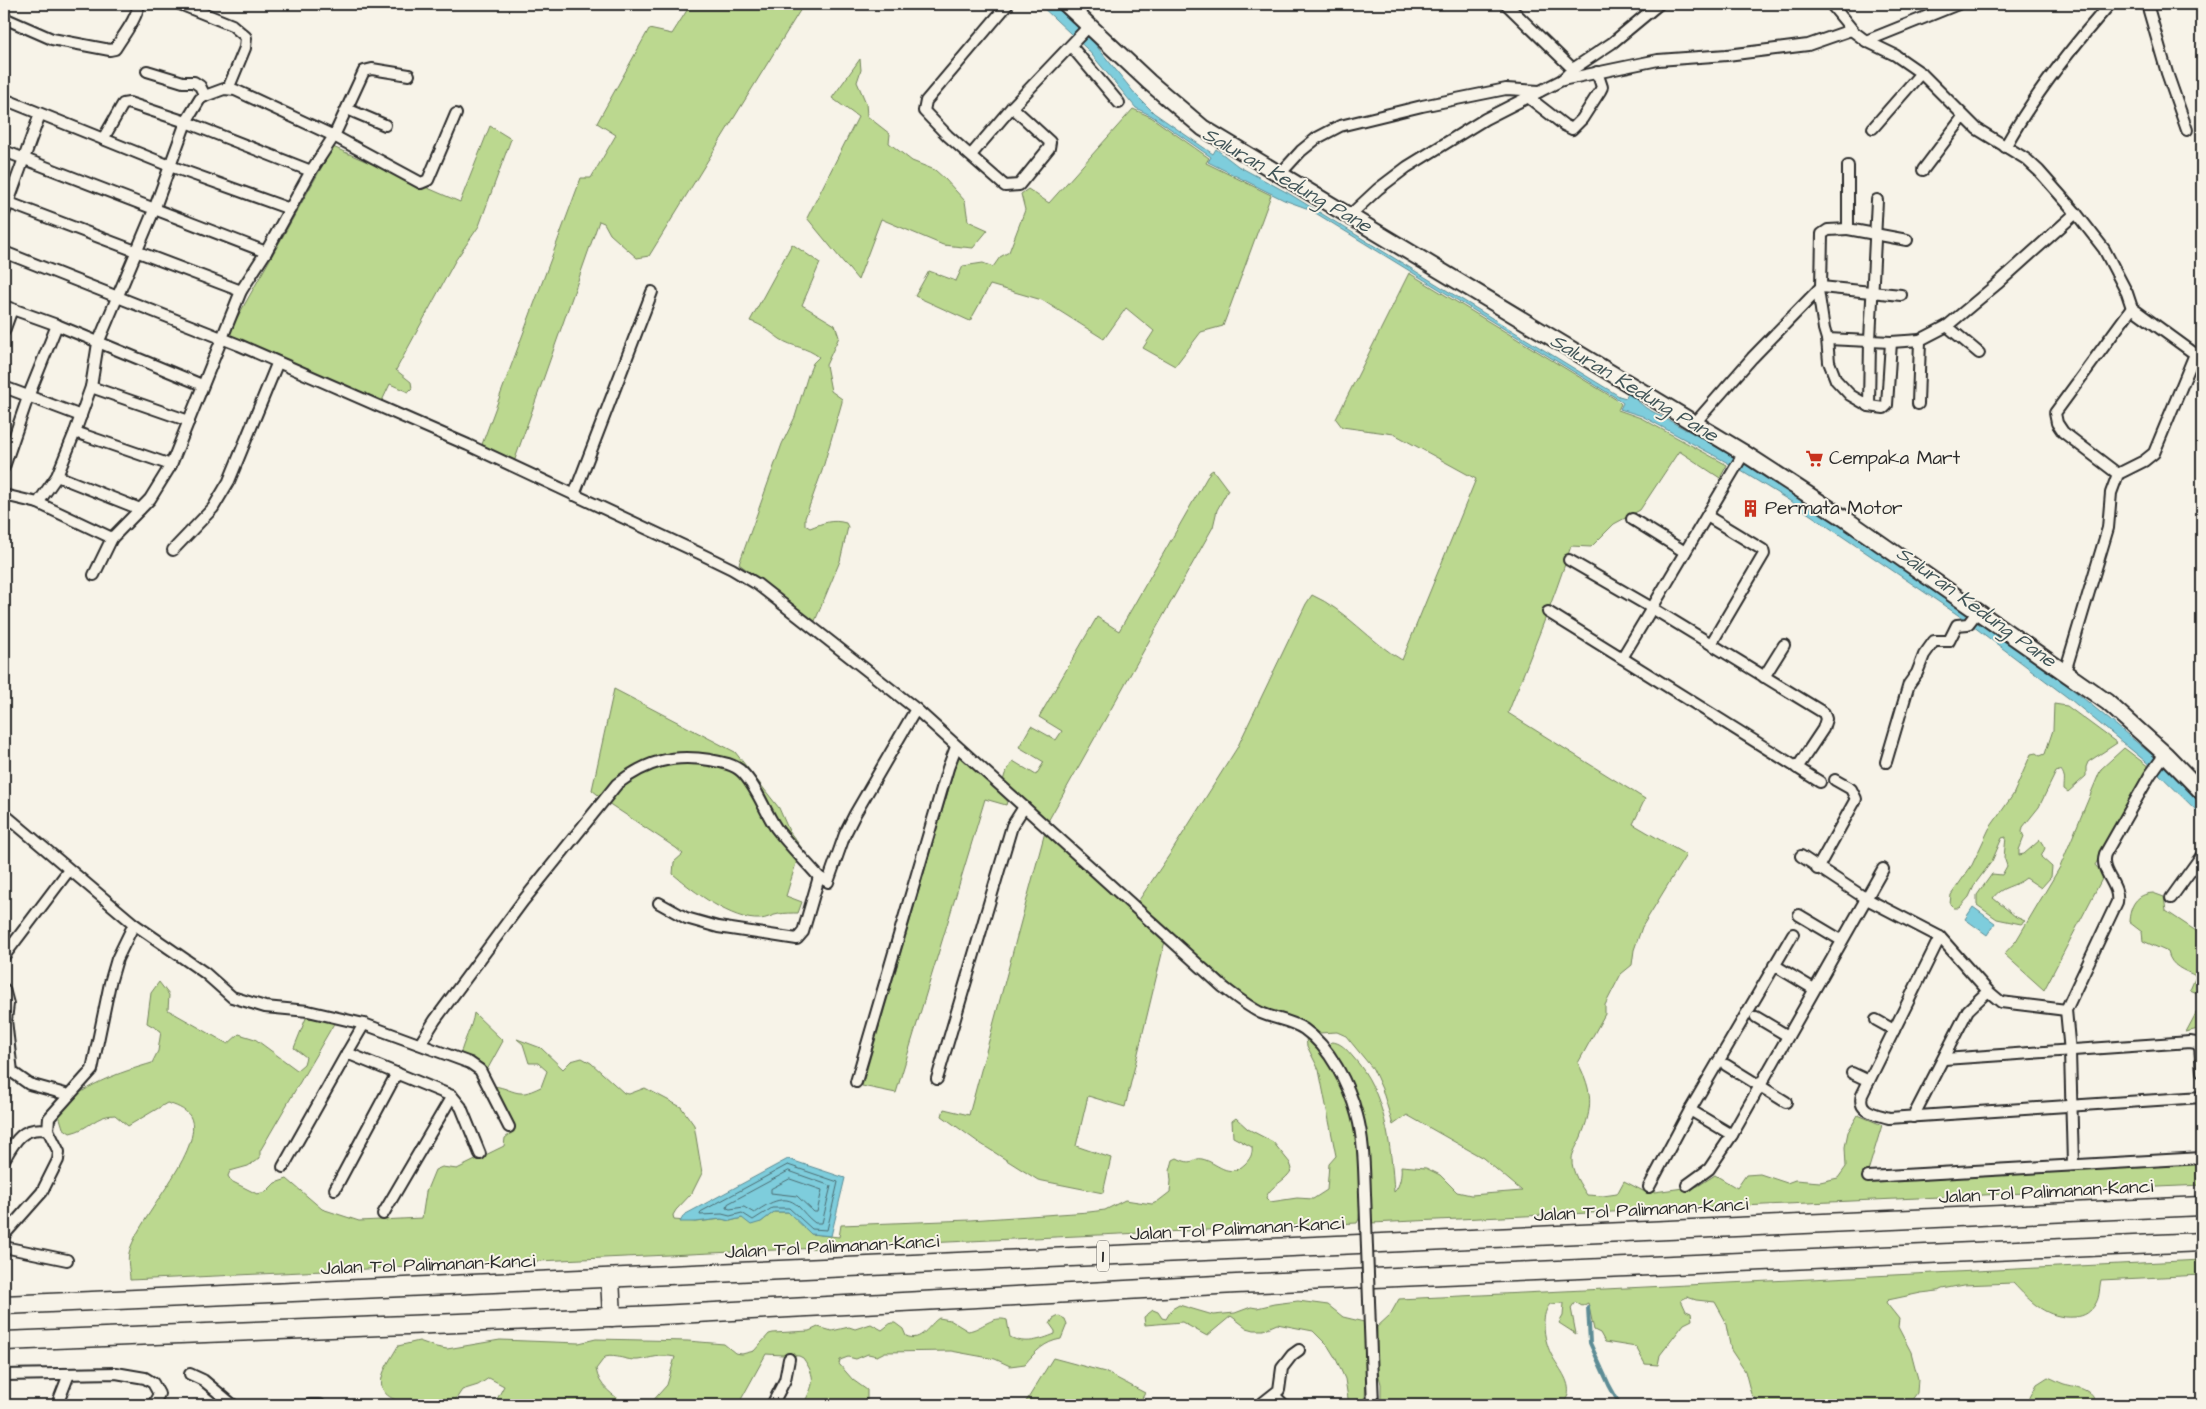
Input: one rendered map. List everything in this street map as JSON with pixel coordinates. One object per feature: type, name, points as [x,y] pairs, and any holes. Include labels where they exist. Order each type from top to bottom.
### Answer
[{"type":"highway","name":"Jalan Tol Palimanan–Kanci","points":[[4,1305],[2202,1206]]},
{"type":"highway","name":"1","points":[[4,1341],[612,1317],[1236,1284],[2202,1242]]},
{"type":"highway","points":[[610,1278],[612,1317]]},
{"type":"main road","points":[[1066,4],[1088,28],[1203,128],[1694,423],[1742,456],[1844,518],[1976,613],[2108,702],[2163,758],[2202,792]]},
{"type":"street","points":[[4,18],[52,39],[110,50],[115,49],[134,19],[140,4]]},
{"type":"street","points":[[180,4],[232,25],[246,37],[245,48],[228,89]]},
{"type":"street","points":[[1008,4],[924,106],[926,115],[1005,186],[1019,185],[1049,148],[1050,142],[1012,108]]},
{"type":"street","points":[[1506,4],[1573,69]]},
{"type":"street","points":[[1831,4],[1852,31],[1864,40],[1895,55],[1921,73],[1963,117],[2039,171],[2076,212],[2104,249],[2127,293],[2132,308],[2198,356],[2154,453],[2144,461],[2118,474],[2111,493],[2108,528],[2065,672]]},
{"type":"street","points":[[1864,40],[1958,4]]},
{"type":"street","points":[[2005,147],[2039,91],[2072,47],[2110,4]]},
{"type":"street","points":[[2147,4],[2166,73],[2187,130]]},
{"type":"street","points":[[1349,216],[1378,189],[1407,167],[1462,135],[1485,119],[1562,80],[1573,69],[1612,43],[1652,6]]},
{"type":"street","points":[[971,155],[1012,108],[1088,28]]},
{"type":"street","points":[[1562,80],[1658,60],[1727,55],[1808,45],[1852,31]]},
{"type":"street","points":[[1073,44],[1119,103]]},
{"type":"street","points":[[94,575],[112,538],[160,486],[171,465],[241,291],[266,252],[311,170],[334,136],[364,71],[372,69],[409,76]]},
{"type":"street","points":[[147,71],[183,82],[194,82],[200,86],[205,96]]},
{"type":"street","points":[[1528,97],[1572,129],[1582,119],[1600,92],[1602,86],[1596,72]]},
{"type":"street","points":[[1873,128],[1921,73]]},
{"type":"street","points":[[38,503],[57,476],[75,432],[91,387],[98,343],[154,210],[186,122],[200,99],[228,89],[235,90],[334,136],[421,183],[428,180],[456,114]]},
{"type":"street","points":[[1280,174],[1301,151],[1317,138],[1340,126],[1422,106],[1506,89],[1541,91]]},
{"type":"street","points":[[4,99],[170,166],[290,209]]},
{"type":"street","points":[[103,139],[123,104],[126,103],[186,122],[311,170]]},
{"type":"street","points":[[347,109],[386,125]]},
{"type":"street","points":[[4,214],[6,202],[40,114]]},
{"type":"street","points":[[1923,170],[1963,117]]},
{"type":"street","points":[[4,151],[266,252]]},
{"type":"street","points":[[1848,166],[1848,229]]},
{"type":"street","points":[[1869,406],[1870,340],[1877,200]]},
{"type":"street","points":[[6,202],[241,291]]},
{"type":"street","points":[[1827,339],[1891,342],[1920,340],[1947,326],[1997,284],[2076,212]]},
{"type":"street","points":[[1891,342],[1887,405],[1884,408],[1869,406],[1850,395],[1836,380],[1829,362],[1820,289],[1822,234],[1828,230],[1848,229],[1876,236],[1907,240]]},
{"type":"street","points":[[4,252],[222,339],[468,445],[732,569],[779,601],[916,709],[1223,987],[1262,1013],[1300,1026],[1328,1054],[1343,1079],[1357,1115],[1364,1162],[1373,1405]]},
{"type":"street","points":[[1694,423],[1752,358],[1820,289],[1901,295]]},
{"type":"street","points":[[574,495],[652,292]]},
{"type":"street","points":[[4,331],[8,308],[57,325],[202,385]]},
{"type":"street","points":[[2118,474],[2063,432],[2057,423],[2055,413],[2132,308]]},
{"type":"street","points":[[4,468],[28,397],[57,325]]},
{"type":"street","points":[[1947,326],[1979,353]]},
{"type":"street","points":[[1918,404],[1920,340]]},
{"type":"street","points":[[173,550],[213,508],[229,481],[277,364]]},
{"type":"street","points":[[4,387],[80,416]]},
{"type":"street","points":[[91,387],[189,421]]},
{"type":"street","points":[[75,432],[171,465]]},
{"type":"street","points":[[1622,658],[1742,456]]},
{"type":"street","points":[[57,476],[140,509]]},
{"type":"street","points":[[4,495],[38,503],[112,538]]},
{"type":"street","points":[[1707,516],[1763,550],[1764,554],[1711,644]]},
{"type":"street","points":[[1632,519],[1685,552]]},
{"type":"street","points":[[1569,560],[1652,608],[1824,713],[1826,719],[1797,768]]},
{"type":"street","points":[[1548,612],[1820,782]]},
{"type":"street","points":[[1886,762],[1909,684],[1917,673],[1924,655],[1934,641],[1949,641],[1957,625],[1968,624],[1976,613]]},
{"type":"street","points":[[1764,677],[1784,645]]},
{"type":"street","points":[[420,1044],[435,1020],[523,901],[617,784],[633,772],[651,764],[688,757],[718,761],[733,766],[745,777],[776,828],[825,882],[829,880],[835,859],[854,814],[916,709]]},
{"type":"street","points":[[856,1082],[956,746]]},
{"type":"street","points":[[2073,1164],[2070,1052],[2066,1010],[2117,902],[2117,891],[2103,866],[2103,860],[2110,844],[2150,775],[2163,758]]},
{"type":"street","points":[[1817,868],[1856,799],[1851,789],[1835,780]]},
{"type":"street","points":[[937,1079],[1012,826],[1024,807]]},
{"type":"street","points":[[4,814],[134,924],[205,973],[232,997],[265,1007],[308,1011],[364,1024],[476,1066],[509,1127]]},
{"type":"street","points":[[2171,898],[2202,855]]},
{"type":"street","points":[[1801,856],[1865,898],[1940,937],[1988,991],[2001,1002],[2066,1010]]},
{"type":"street","points":[[1687,1184],[1709,1169],[1732,1135],[1883,869]]},
{"type":"street","points":[[4,956],[69,870]]},
{"type":"street","points":[[659,904],[686,918],[718,927],[797,939],[803,932],[819,877]]},
{"type":"street","points":[[1799,915],[1841,940]]},
{"type":"street","points":[[4,1235],[42,1192],[58,1160],[59,1152],[48,1130],[51,1114],[92,1070],[110,983],[117,959],[134,924]]},
{"type":"street","points":[[1649,1187],[1690,1110],[1793,934]]},
{"type":"street","points":[[1940,937],[1860,1102],[1863,1108],[1871,1113],[1889,1118],[1912,1117],[2202,1098]]},
{"type":"street","points":[[1774,965],[1814,990]]},
{"type":"street","points":[[4,989],[8,1004],[6,1020],[12,1072],[29,1084],[69,1094]]},
{"type":"street","points":[[1912,1117],[1968,1010],[1988,991]]},
{"type":"street","points":[[1756,1016],[1788,1036]]},
{"type":"street","points":[[1876,1020],[1894,1030]]},
{"type":"street","points":[[283,1167],[364,1024]]},
{"type":"street","points":[[1944,1059],[2196,1043],[2200,1047],[2202,1072]]},
{"type":"street","points":[[347,1053],[452,1096],[461,1107],[480,1154]]},
{"type":"street","points":[[1726,1065],[1786,1102]]},
{"type":"street","points":[[335,1189],[397,1073]]},
{"type":"street","points":[[1852,1073],[1869,1081]]},
{"type":"street","points":[[383,1214],[452,1096]]},
{"type":"street","points":[[1690,1110],[1732,1135]]},
{"type":"street","points":[[4,1160],[15,1142],[24,1132],[36,1128],[48,1130]]},
{"type":"street","points":[[1868,1177],[2202,1158]]},
{"type":"street","points":[[4,1246],[67,1260]]},
{"type":"street","points":[[1260,1405],[1274,1395],[1281,1385],[1282,1368],[1292,1355],[1299,1350]]},
{"type":"street","points":[[772,1405],[785,1380],[789,1359]]},
{"type":"street","points":[[4,1374],[116,1373],[145,1378],[157,1388],[159,1394],[154,1405]]},
{"type":"street","points":[[57,1405],[69,1374]]},
{"type":"street","points":[[190,1374],[203,1380],[233,1405]]},
{"type":"street","points":[[1274,1395],[1284,1405]]},
{"type":"street","points":[[310,1405],[320,1405]]},
{"type":"green space","points":[[691,4],[804,4],[649,256],[637,258],[610,234],[604,223],[599,221],[514,462],[481,447],[581,178],[591,178],[616,135],[597,123],[649,29],[672,34]]},
{"type":"green space","points":[[860,59],[861,70],[857,82],[866,103],[867,116],[890,134],[889,143],[912,161],[935,170],[945,179],[965,201],[968,221],[988,230],[973,248],[943,245],[881,219],[858,280],[807,218],[858,117],[832,98]]},
{"type":"green space","points":[[1133,109],[1151,117],[1209,158],[1206,163],[1271,195],[1223,326],[1201,332],[1175,366],[1143,348],[1154,331],[1126,308],[1104,339],[1042,300],[990,285],[970,321],[915,296],[929,271],[956,281],[963,266],[983,263],[993,267],[1000,257],[1009,252],[1025,210],[1021,194],[1028,189],[1049,203]]},
{"type":"green space","points":[[490,126],[511,139],[479,226],[455,261],[396,370],[411,382],[412,388],[408,392],[390,384],[381,403],[228,334],[333,147],[460,202]]},
{"type":"green space","points":[[792,244],[820,263],[802,305],[835,325],[839,337],[826,365],[831,391],[842,399],[842,402],[822,471],[805,518],[805,525],[810,528],[836,521],[846,523],[848,527],[840,561],[815,621],[739,564],[782,444],[795,417],[808,375],[813,363],[819,357],[810,351],[785,342],[763,327],[750,321]]},
{"type":"green space","points":[[1409,273],[1617,400],[1621,404],[1618,410],[1641,418],[1727,465],[1720,478],[1679,451],[1640,510],[1614,524],[1591,547],[1571,546],[1549,609],[1508,713],[1645,799],[1633,824],[1686,855],[1642,927],[1634,950],[1632,965],[1621,974],[1605,1005],[1605,1014],[1578,1063],[1589,1091],[1590,1100],[1588,1117],[1573,1154],[1572,1164],[1577,1178],[1587,1195],[1603,1196],[1617,1194],[1624,1181],[1647,1193],[1698,1186],[1715,1175],[1737,1188],[1746,1175],[1760,1174],[1787,1183],[1795,1180],[1820,1182],[1838,1178],[1846,1167],[1845,1147],[1848,1132],[1858,1115],[1882,1125],[1867,1180],[2202,1164],[2202,1185],[1371,1223],[1367,1150],[1328,1045],[1331,1042],[1341,1045],[1364,1071],[1380,1103],[1391,1157],[1394,1192],[1400,1180],[1401,1166],[1426,1168],[1440,1175],[1457,1192],[1471,1195],[1522,1191],[1483,1158],[1407,1115],[1393,1125],[1382,1089],[1373,1069],[1346,1036],[1337,1032],[1319,1033],[1267,1011],[1246,998],[1137,903],[1237,748],[1312,595],[1336,609],[1390,653],[1402,660],[1476,479],[1394,434],[1342,427],[1336,419]]},
{"type":"green space","points":[[1213,470],[1228,490],[1217,510],[1213,527],[1047,823],[1003,781],[1005,774],[1013,761],[1036,775],[1044,762],[1019,747],[1031,726],[1056,740],[1062,731],[1039,717],[1097,617],[1119,631],[1210,472]]},
{"type":"green space","points":[[614,689],[735,752],[779,808],[789,831],[801,847],[786,896],[802,902],[798,913],[779,914],[762,919],[749,918],[737,915],[714,904],[673,874],[674,862],[683,854],[592,790]]},
{"type":"green space","points":[[2054,704],[2067,706],[2117,743],[2088,762],[2086,776],[2068,792],[2064,789],[2063,772],[2061,770],[2056,772],[2039,807],[2023,827],[2024,837],[2019,855],[2024,854],[2040,840],[2045,848],[2041,857],[2052,867],[2051,877],[2041,888],[2026,878],[2000,891],[1993,898],[2016,917],[2025,921],[2021,924],[1997,919],[1977,905],[1977,895],[1992,874],[2002,875],[2007,866],[2004,857],[2006,837],[2002,838],[1992,861],[1975,884],[1969,897],[1959,908],[1954,908],[1950,904],[1951,895],[1972,865],[1989,829],[2013,795],[2031,754],[2036,753],[2040,756],[2045,754],[2053,730]]},
{"type":"green space","points":[[2124,748],[2149,767],[2095,865],[2104,875],[2044,990],[2004,954],[2016,941],[2060,867],[2101,769]]},
{"type":"green space","points":[[959,753],[1008,798],[1006,805],[985,799],[896,1093],[862,1086]]},
{"type":"green space","points":[[1045,832],[1165,941],[1125,1107],[1088,1096],[1076,1146],[1111,1158],[1103,1193],[1038,1180],[978,1142],[942,1116],[944,1109],[969,1115]]},
{"type":"green space","points":[[2153,893],[2164,897],[2166,911],[2199,933],[2202,930],[2202,995],[2190,990],[2196,976],[2175,965],[2168,952],[2143,941],[2142,932],[2129,922],[2131,911],[2138,898]]},
{"type":"green space","points":[[159,982],[169,995],[168,1010],[228,1044],[239,1034],[255,1039],[297,1070],[304,1064],[306,1057],[294,1048],[306,1018],[336,1020],[260,1151],[260,1158],[248,1166],[230,1171],[228,1176],[231,1181],[257,1194],[266,1192],[275,1183],[287,1179],[322,1209],[359,1221],[422,1218],[426,1192],[435,1170],[442,1167],[457,1169],[504,1146],[505,1138],[514,1131],[510,1118],[493,1086],[518,1093],[529,1092],[541,1087],[547,1071],[538,1063],[529,1063],[523,1044],[517,1039],[541,1048],[563,1069],[571,1061],[582,1058],[591,1063],[624,1093],[629,1094],[645,1088],[681,1107],[694,1125],[702,1173],[692,1193],[673,1215],[674,1220],[696,1222],[722,1219],[730,1221],[742,1218],[761,1222],[774,1212],[789,1212],[811,1234],[839,1237],[841,1225],[970,1220],[1089,1212],[1105,1210],[1125,1200],[1152,1204],[1170,1192],[1170,1171],[1173,1160],[1177,1158],[1187,1162],[1202,1159],[1228,1170],[1239,1169],[1245,1164],[1251,1156],[1252,1147],[1233,1137],[1232,1121],[1236,1118],[1248,1129],[1273,1142],[1290,1163],[1292,1169],[1271,1190],[1266,1198],[1270,1202],[1297,1198],[1313,1199],[1327,1190],[1329,1164],[1336,1156],[1319,1070],[1307,1046],[1306,1038],[1323,1056],[1337,1076],[1347,1098],[1358,1146],[1361,1195],[1359,1219],[1357,1223],[130,1280],[129,1253],[144,1221],[169,1183],[189,1146],[193,1130],[190,1116],[180,1108],[167,1103],[128,1126],[115,1115],[102,1117],[70,1133],[63,1128],[59,1115],[66,1105],[88,1088],[114,1076],[152,1063],[158,1051],[161,1031],[147,1023],[151,993]]},
{"type":"green space","points":[[2202,1002],[2202,1028],[2186,1032]]},
{"type":"green space","points":[[474,1013],[503,1041],[487,1070],[476,1061],[460,1056]]},
{"type":"green space","points":[[2202,1260],[2202,1275],[2101,1280],[2098,1298],[2094,1306],[2082,1316],[2075,1317],[2065,1317],[2047,1312],[2033,1303],[2013,1283],[1963,1285],[1888,1300],[1887,1304],[1899,1319],[1898,1327],[1911,1352],[1918,1379],[1917,1393],[1908,1405],[1761,1405],[1751,1394],[1745,1371],[1731,1350],[1725,1320],[1715,1302],[1687,1297],[1681,1300],[1686,1311],[1691,1313],[1692,1320],[1684,1324],[1660,1355],[1658,1365],[1645,1364],[1636,1347],[1605,1342],[1600,1333],[1594,1330],[1588,1303],[1582,1306],[1575,1302],[1571,1308],[1576,1334],[1559,1323],[1563,1316],[1564,1303],[1550,1304],[1545,1316],[1544,1330],[1549,1351],[1568,1385],[1568,1395],[1562,1405],[1429,1405],[1425,1403],[1424,1405],[1381,1405],[1381,1384],[1376,1364],[1377,1327],[1390,1315],[1399,1299]]},
{"type":"green space","points":[[1298,1301],[1328,1305],[1343,1317],[1364,1322],[1365,1405],[1349,1405],[1345,1379],[1336,1359],[1328,1346],[1313,1331],[1277,1324],[1263,1330],[1254,1330],[1247,1328],[1231,1316],[1207,1336],[1182,1322],[1145,1325],[1144,1317],[1153,1310],[1166,1319],[1172,1309],[1179,1305],[1213,1315],[1235,1313],[1251,1307],[1257,1308]]},
{"type":"green space","points":[[1059,1316],[1065,1319],[1067,1324],[1061,1339],[1050,1342],[1041,1348],[1025,1364],[1010,1366],[995,1359],[951,1351],[885,1352],[877,1356],[868,1354],[856,1359],[848,1357],[840,1360],[839,1364],[853,1380],[867,1390],[867,1405],[841,1405],[832,1400],[829,1405],[803,1405],[812,1386],[812,1376],[803,1358],[799,1356],[766,1354],[738,1405],[494,1405],[504,1386],[489,1378],[478,1385],[462,1390],[452,1405],[431,1405],[405,1403],[386,1394],[382,1385],[383,1374],[398,1346],[419,1341],[447,1349],[500,1340],[579,1343],[596,1339],[688,1341],[724,1344],[735,1353],[742,1354],[754,1351],[769,1334],[809,1331],[818,1327],[832,1331],[849,1327],[855,1329],[871,1324],[882,1330],[891,1323],[895,1323],[903,1329],[906,1336],[912,1338],[921,1335],[939,1318],[950,1320],[968,1331],[997,1319],[1002,1319],[1007,1320],[1010,1337],[1027,1341],[1038,1340],[1055,1334],[1050,1324],[1053,1319]],"holes":[[[613,1356],[634,1360],[661,1356],[675,1357],[667,1385],[650,1404],[627,1405],[607,1390],[600,1381],[596,1369],[605,1357]]]},
{"type":"green space","points":[[1053,1358],[1105,1372],[1145,1393],[1140,1402],[1143,1405],[1024,1405]]},
{"type":"green space","points":[[2048,1377],[2088,1392],[2092,1395],[2096,1405],[2026,1405],[2037,1384]]},
{"type":"water","points":[[1039,4],[1053,4],[1094,43],[1136,95],[1154,113],[1213,154],[1216,149],[1238,166],[1288,193],[1619,396],[1626,398],[1628,393],[1646,408],[1733,455],[1795,494],[1966,609],[2077,693],[2157,759],[2202,804],[2202,816],[2151,766],[2071,700],[1961,617],[1790,501],[1728,463],[1642,416],[1620,409],[1623,403],[1618,399],[1309,209],[1284,200],[1208,162],[1211,157],[1152,116],[1136,108],[1087,49]]},
{"type":"water","points":[[1973,907],[1995,923],[1987,935],[1965,919]]},
{"type":"water","points":[[788,1159],[845,1178],[831,1236],[811,1234],[788,1212],[774,1212],[761,1222],[751,1225],[742,1218],[730,1221],[721,1219],[680,1222],[684,1215]]},
{"type":"waterway","points":[[1588,1307],[1590,1343],[1620,1405]]},
{"type":"place","name":"Cempaka Mart","points":[[1815,458]]},
{"type":"place","name":"Permata Motor","points":[[1751,508]]},
{"type":"water label","name":"Saluran Kedung Pane","points":[[1287,180]]},
{"type":"water label","name":"Saluran Kedung Pane","points":[[1634,388]]},
{"type":"water label","name":"Saluran Kedung Pane","points":[[1976,607]]}]
